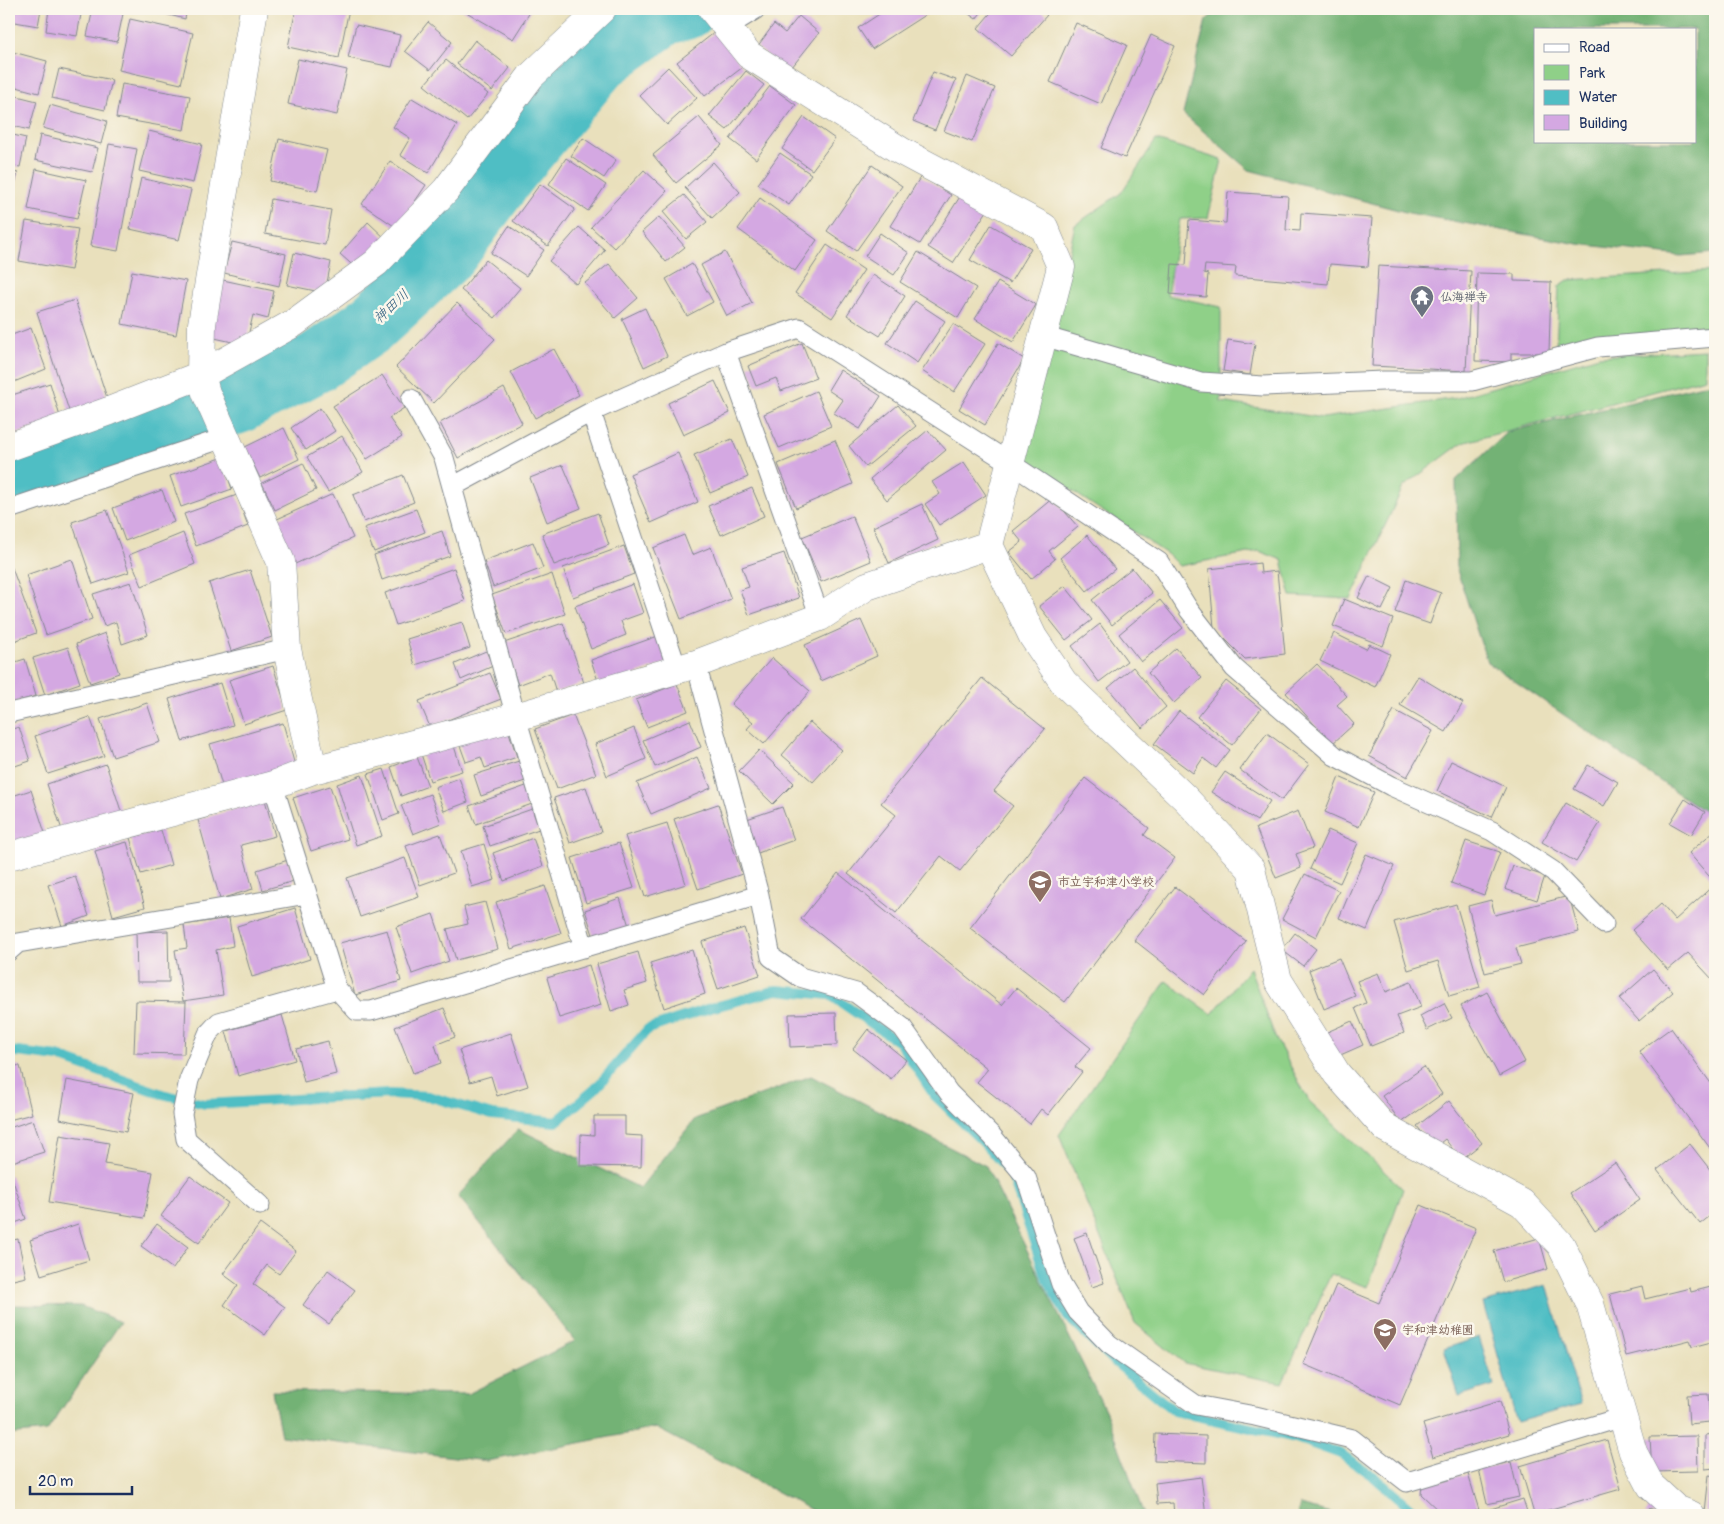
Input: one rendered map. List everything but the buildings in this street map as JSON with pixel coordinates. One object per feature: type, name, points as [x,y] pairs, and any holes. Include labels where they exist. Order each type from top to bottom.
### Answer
[{"type":"street","points":[[254,9],[202,324],[204,384],[281,562],[286,649],[313,770]]},
{"type":"street","points":[[9,447],[109,411],[204,384],[376,263],[446,190],[531,76],[602,9]]},
{"type":"street","points":[[719,17],[749,55],[901,151],[1044,228],[1061,268],[989,545],[1033,637],[1064,683],[1186,798],[1251,869],[1278,980],[1337,1074],[1385,1128],[1522,1203],[1561,1245],[1590,1304],[1633,1452],[1652,1486],[1676,1509],[1691,1515]]},
{"type":"street","points":[[9,856],[273,785],[313,770],[516,717],[686,667],[820,617],[867,586],[989,545]]},
{"type":"lane","points":[[719,17],[756,9]]},
{"type":"lane","points":[[452,487],[591,412],[726,352],[798,328],[1010,463],[1159,562],[1189,610],[1234,668],[1335,756],[1391,786],[1492,831],[1553,871],[1604,924]]},
{"type":"lane","points":[[1043,336],[1201,382],[1263,386],[1383,381],[1472,381],[1598,347],[1715,337]]},
{"type":"lane","points":[[726,352],[820,617]]},
{"type":"lane","points":[[410,399],[444,458],[516,717],[584,948]]},
{"type":"lane","points":[[591,412],[686,667],[759,895],[771,957],[800,977],[856,993],[902,1027],[949,1093],[992,1136],[1026,1177],[1061,1284],[1078,1312],[1108,1344],[1196,1405],[1255,1416],[1352,1439],[1408,1482],[1623,1417]]},
{"type":"lane","points":[[9,510],[224,430]]},
{"type":"lane","points":[[9,713],[286,649]]},
{"type":"lane","points":[[273,785],[337,989],[358,1011],[371,1011],[759,895]]},
{"type":"lane","points":[[9,951],[18,943],[307,894]]},
{"type":"lane","points":[[260,1205],[186,1139],[182,1114],[189,1080],[208,1034],[219,1022],[337,989]]},
{"type":"green space","points":[[1220,9],[1715,9],[1715,253],[1681,256],[1578,244],[1409,213],[1249,170],[1183,114],[1206,20]]},
{"type":"green space","points":[[1156,140],[1222,160],[1208,218],[1180,219],[1167,295],[1221,307],[1221,402],[1323,418],[1457,398],[1599,356],[1705,350],[1705,378],[1462,443],[1403,487],[1351,599],[1291,596],[1282,560],[1259,551],[1179,566],[1167,554],[1024,459],[1075,225],[1121,193]]},
{"type":"green space","points":[[1715,271],[1715,332],[1599,341],[1556,348],[1559,286],[1568,280]]},
{"type":"green space","points":[[1715,382],[1715,819],[1487,662],[1457,570],[1456,480],[1508,432]]},
{"type":"green space","points":[[1250,968],[1275,1037],[1309,1101],[1403,1189],[1368,1287],[1331,1274],[1282,1383],[1184,1363],[1135,1323],[1059,1135],[1166,981],[1212,1014]]},
{"type":"green space","points":[[811,1076],[986,1166],[1106,1412],[1144,1515],[821,1515],[656,1428],[487,1461],[281,1436],[272,1391],[468,1394],[575,1341],[458,1196],[518,1129],[640,1188],[695,1119]]},
{"type":"green space","points":[[9,1305],[81,1306],[121,1322],[47,1431],[9,1435]]},
{"type":"green space","points":[[1300,1505],[1339,1515],[1297,1515]]},
{"type":"water","points":[[1547,1285],[1581,1404],[1517,1422],[1483,1303]]},
{"type":"water","points":[[1479,1337],[1494,1385],[1459,1396],[1444,1349]]},
{"type":"waterway","name":"神田川","points":[[9,482],[237,404],[317,362],[369,326],[448,253],[507,172],[600,61],[664,15],[687,9]]},
{"type":"waterway","points":[[9,1051],[59,1057],[162,1094],[205,1104],[390,1094],[428,1096],[492,1115],[556,1122],[595,1089],[648,1029],[707,1009],[777,990],[830,995],[900,1043],[934,1095],[984,1143],[1012,1175],[1043,1269],[1055,1294],[1068,1317],[1110,1358],[1174,1411],[1296,1438],[1341,1454],[1374,1477],[1418,1515]]},
{"type":"place","name":"仏海禅寺","points":[[1422,318]]},
{"type":"place","name":"市立宇和津小学校","points":[[1040,903]]},
{"type":"place","name":"宇和津幼稚園","points":[[1385,1351]]}]
